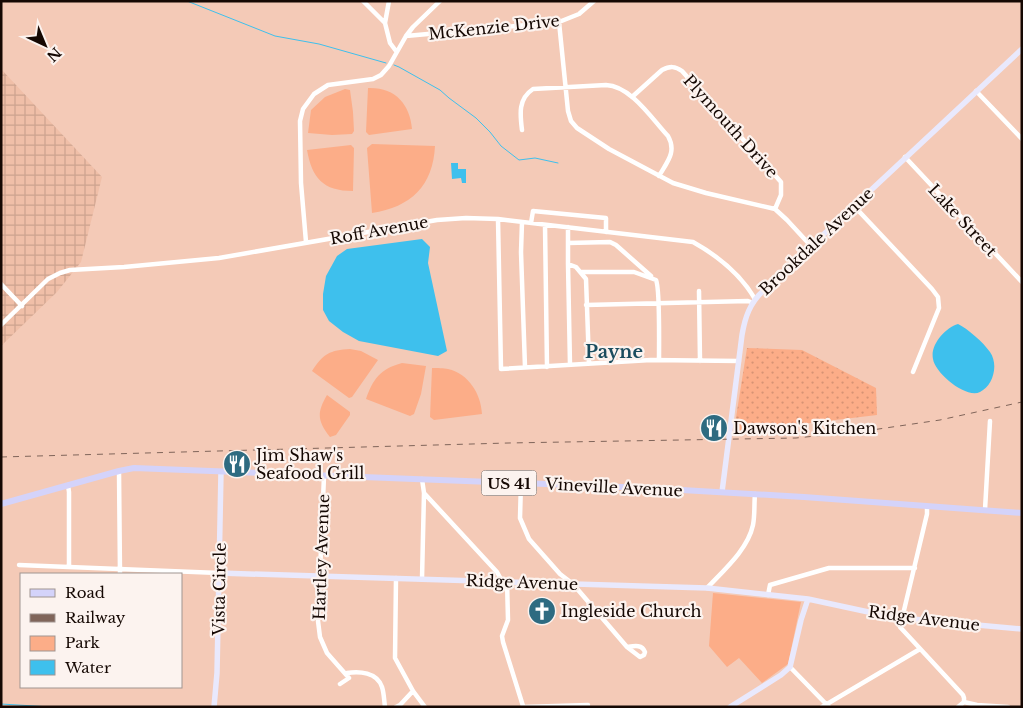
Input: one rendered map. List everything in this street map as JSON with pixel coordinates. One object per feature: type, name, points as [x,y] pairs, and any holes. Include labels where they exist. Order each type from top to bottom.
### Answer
[{"type":"main road","name":"Vineville Avenue","points":[[1,504],[134,468],[422,479],[476,483],[521,482],[722,492],[1022,513]]},
{"type":"street","points":[[362,1],[385,23]]},
{"type":"street","points":[[389,1],[385,23],[390,43],[396,51]]},
{"type":"street","points":[[406,36],[440,1]]},
{"type":"street","name":"McKenzie Drive","points":[[306,242],[300,183],[300,121],[303,109],[314,94],[328,85],[377,78],[389,66],[406,36],[559,22],[579,14],[594,1]]},
{"type":"street","points":[[559,22],[565,87],[569,116],[573,125],[609,149],[658,176],[682,186],[775,210],[811,246]]},
{"type":"street","name":"Brookdale Avenue","points":[[722,492],[745,320],[754,301],[1022,48]]},
{"type":"street","name":"Plymouth Drive","points":[[632,97],[662,70],[668,67],[675,67],[682,71],[781,182],[781,195],[775,210]]},
{"type":"street","points":[[522,130],[521,106],[526,94],[533,89],[611,86],[625,90],[668,136],[672,143],[670,157],[658,176]]},
{"type":"street","points":[[976,91],[1022,139]]},
{"type":"street","name":"Lake Street","points":[[905,157],[1022,282]]},
{"type":"street","points":[[854,206],[938,297],[938,312],[913,372]]},
{"type":"street","points":[[531,223],[533,211],[606,218],[606,232]]},
{"type":"street","name":"Roff Avenue","points":[[1,325],[48,279],[70,270],[219,258],[430,220],[456,218],[498,219],[693,242],[734,272],[744,282],[754,301]]},
{"type":"street","points":[[498,219],[501,369],[659,360],[739,361]]},
{"type":"street","points":[[522,222],[521,252],[525,367]]},
{"type":"street","points":[[545,225],[548,366]]},
{"type":"street","points":[[568,227],[570,365]]},
{"type":"street","points":[[568,243],[610,242],[616,245],[658,282],[659,360]]},
{"type":"street","points":[[568,264],[576,267],[586,279],[589,363]]},
{"type":"street","points":[[581,272],[634,272],[656,280]]},
{"type":"street","points":[[1,284],[22,306]]},
{"type":"street","points":[[699,291],[700,361]]},
{"type":"street","points":[[586,305],[754,301]]},
{"type":"street","points":[[985,510],[990,421]]},
{"type":"street","points":[[119,471],[120,572]]},
{"type":"street","name":"Vista Circle","points":[[214,707],[221,472]]},
{"type":"street","name":"Hartley Avenue","points":[[324,476],[318,621],[320,637],[327,653],[347,673]]},
{"type":"street","points":[[422,479],[424,493],[422,579]]},
{"type":"street","points":[[521,482],[520,506],[523,528],[531,541],[560,574],[573,584],[627,647]]},
{"type":"street","points":[[68,485],[72,573]]},
{"type":"street","points":[[424,493],[505,581],[508,620],[502,636],[523,706],[588,705]]},
{"type":"street","points":[[707,588],[736,556],[748,538],[753,524],[754,494]]},
{"type":"street","points":[[927,506],[927,514],[915,568],[900,627],[963,695],[964,702]]},
{"type":"street","name":"Ridge Avenue","points":[[19,566],[70,567],[120,572],[219,573],[707,588],[808,599],[903,618],[1022,630]]},
{"type":"street","points":[[768,595],[770,585],[829,568],[915,568]]},
{"type":"street","points":[[396,578],[395,658],[413,691],[425,707]]},
{"type":"street","points":[[730,707],[790,667],[808,599]]},
{"type":"street","points":[[790,667],[826,706],[920,649]]},
{"type":"street","points":[[340,684],[349,678],[347,673],[362,672],[378,681],[382,686],[385,707]]},
{"type":"street","points":[[396,707],[413,691]]},
{"type":"street","points":[[958,707],[964,702]]},
{"type":"street","points":[[964,702],[977,706],[1008,707]]},
{"type":"shaded area","points":[[1,69],[102,177],[81,262],[57,292],[1,346]]},
{"type":"green space","points":[[368,88],[386,90],[399,99],[408,112],[412,129],[369,135],[366,132]]},
{"type":"green space","points":[[345,89],[350,90],[354,131],[352,134],[308,133],[311,110],[325,97]]},
{"type":"green space","points":[[372,144],[435,146],[430,172],[417,192],[409,200],[398,206],[372,213],[367,148]]},
{"type":"green space","points":[[351,145],[354,148],[353,191],[334,189],[321,181],[316,175],[309,160],[307,150]]},
{"type":"green space","points":[[747,348],[802,350],[876,388],[877,415],[751,430],[734,430]]},
{"type":"green space","points":[[350,349],[361,351],[378,360],[352,397],[349,398],[312,371],[328,354],[337,350]]},
{"type":"green space","points":[[402,363],[426,366],[421,394],[414,414],[410,416],[366,399],[371,386],[378,376],[388,368]]},
{"type":"green space","points":[[432,368],[448,369],[468,380],[479,399],[482,414],[434,420],[430,417]]},
{"type":"green space","points":[[327,395],[350,412],[350,415],[336,435],[330,437],[320,417],[321,407]]},
{"type":"green space","points":[[713,593],[801,602],[788,664],[762,683],[739,658],[727,667],[709,646]]},
{"type":"water","points":[[451,163],[458,163],[458,169],[466,169],[466,183],[462,183],[461,178],[452,179]]},
{"type":"water","points":[[422,239],[430,247],[428,263],[447,351],[438,356],[359,341],[329,321],[323,310],[323,294],[326,276],[337,256],[347,249]]},
{"type":"water","points":[[958,324],[979,340],[993,357],[993,375],[985,389],[980,392],[967,392],[952,383],[939,371],[933,359],[934,348],[939,338],[948,329]]},
{"type":"waterway","points":[[187,1],[275,36],[319,44],[386,63]]},
{"type":"waterway","points":[[394,65],[440,90],[476,118],[501,146],[519,160],[535,158],[558,163]]},
{"type":"waterway","points":[[1,704],[51,707]]},
{"type":"railway","points":[[1,457],[508,443],[796,438],[865,431],[940,420],[1022,402]]},
{"type":"place","name":"Dawson's Kitchen","points":[[714,428]]},
{"type":"place","name":"Jim Shaw's Seafood Grill","points":[[237,464]]},
{"type":"place","name":"Ingleside Church","points":[[542,611]]},
{"type":"district","name":"Payne","points":[[614,352]]}]
